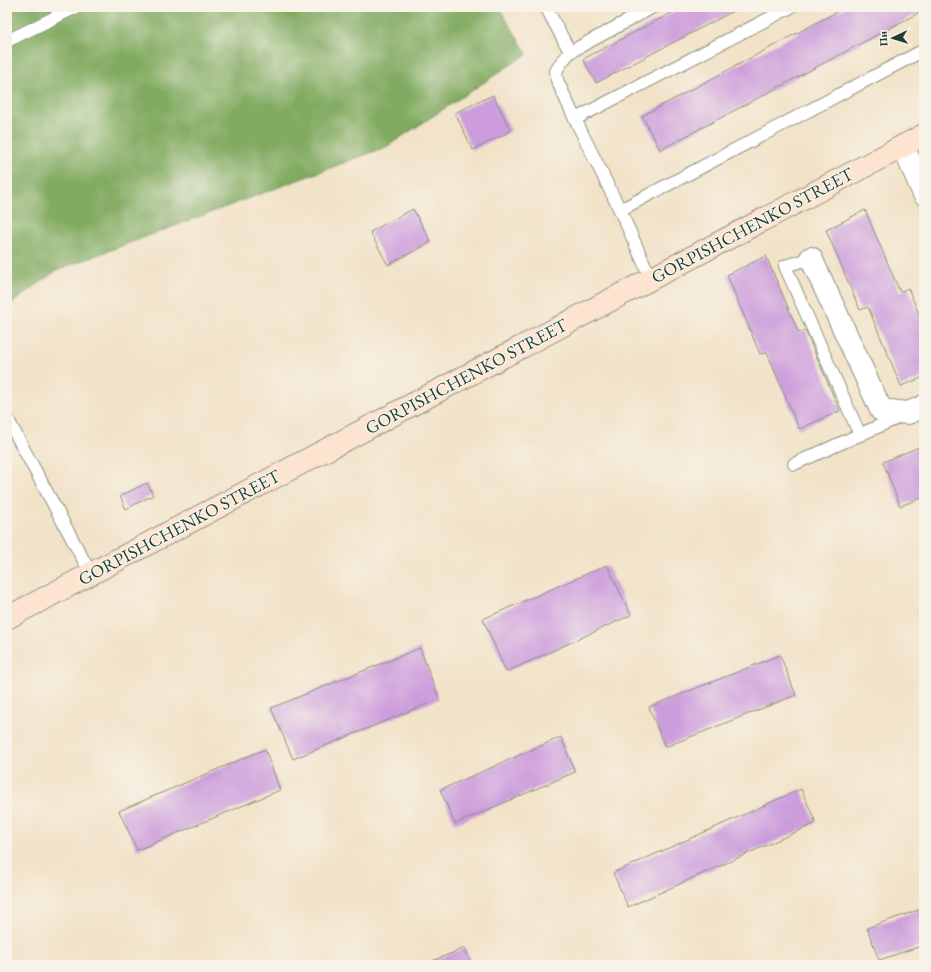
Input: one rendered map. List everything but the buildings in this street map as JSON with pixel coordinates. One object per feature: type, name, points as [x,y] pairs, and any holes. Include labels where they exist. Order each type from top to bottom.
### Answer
[{"type":"main road","name":"GORPISHCHENKO STREET","points":[[7,618],[924,135]]},
{"type":"street","points":[[903,146],[924,194]]},
{"type":"street","points":[[811,258],[881,410],[916,410]]},
{"type":"lane","points":[[7,41],[76,7]]},
{"type":"lane","points":[[546,7],[570,52]]},
{"type":"lane","points":[[651,279],[620,210],[557,80],[556,71],[570,52],[653,7]]},
{"type":"lane","points":[[575,119],[791,7]]},
{"type":"lane","points":[[620,210],[924,50]]},
{"type":"lane","points":[[811,258],[785,266],[860,435]]},
{"type":"lane","points":[[794,464],[916,410]]},
{"type":"lane","points":[[7,418],[91,574]]},
{"type":"green space","points":[[7,7],[499,7],[527,54],[386,147],[57,270],[7,307]]}]
